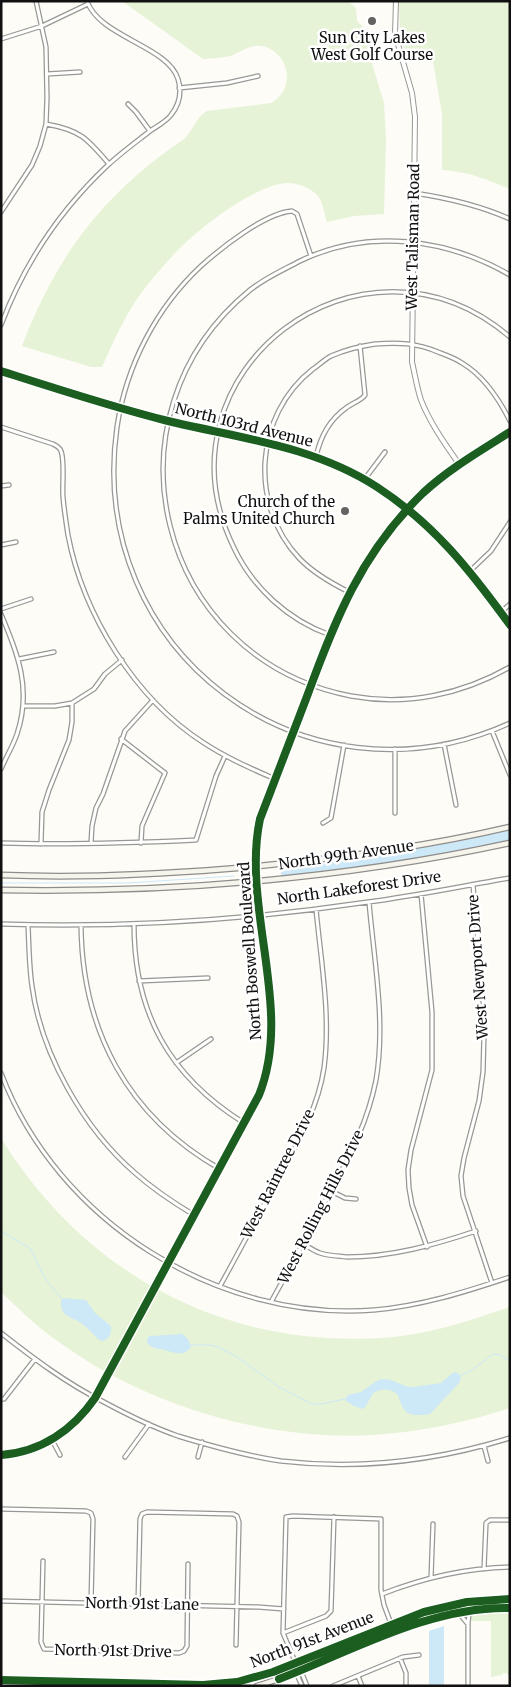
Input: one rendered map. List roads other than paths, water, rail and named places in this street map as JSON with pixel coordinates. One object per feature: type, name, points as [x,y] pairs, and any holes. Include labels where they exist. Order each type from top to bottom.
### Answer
[{"type":"main road","name":"North 99th Avenue","points":[[1,875],[142,874],[304,862],[397,849],[510,827]]},
{"type":"main road","name":"North 99th Avenue","points":[[1,890],[146,889],[258,882],[421,860],[510,843]]},
{"type":"main road","name":"North 91st Avenue","points":[[1,1680],[59,1684],[206,1685],[251,1678],[295,1663],[424,1612],[467,1602],[510,1599]]},
{"type":"main road","name":"North 91st Avenue","points":[[257,1686],[425,1621],[461,1612],[510,1608]]},
{"type":"street","points":[[1,212],[32,165],[46,124],[48,98],[46,47],[36,1]]},
{"type":"street","name":"West Talisman Road","points":[[396,1],[396,34],[412,94],[415,116],[412,362],[421,400],[428,415],[447,447],[460,464]]},
{"type":"street","points":[[1,39],[42,26],[88,3],[106,24],[169,66],[175,73],[179,88],[179,98],[169,118],[109,164],[76,198],[46,237],[16,290],[1,325]]},
{"type":"street","points":[[47,74],[80,72]]},
{"type":"street","points":[[179,88],[227,83],[258,76]]},
{"type":"street","points":[[128,104],[150,131]]},
{"type":"street","points":[[46,124],[64,127],[89,140],[109,164]]},
{"type":"street","points":[[413,192],[473,204],[510,219]]},
{"type":"street","points":[[312,256],[296,214],[292,211],[286,211],[229,243],[211,258],[176,293],[151,330],[129,376],[120,409],[113,466],[116,510],[127,559],[143,597],[182,656],[209,682],[246,710],[272,724],[294,732],[361,748],[395,749],[444,744],[478,736],[510,723]]},
{"type":"street","points":[[510,275],[468,254],[412,241],[360,243],[330,249],[272,275],[250,290],[224,314],[194,354],[177,391],[168,421],[164,448],[163,477],[168,517],[177,551],[190,579],[210,610],[226,630],[251,652],[279,670],[311,686],[327,691],[371,699],[393,700],[420,698],[468,687],[510,667]]},
{"type":"street","points":[[330,635],[320,632],[294,617],[272,600],[239,558],[223,520],[215,488],[214,458],[218,432],[228,402],[241,376],[257,354],[287,326],[328,304],[368,293],[412,293],[433,296],[470,310],[488,320],[510,337]]},
{"type":"street","points":[[349,592],[319,575],[300,559],[277,526],[269,503],[265,486],[264,465],[267,443],[278,413],[297,384],[330,356],[360,346],[411,343],[429,348],[462,362],[474,371],[487,384],[510,421]]},
{"type":"street","points":[[316,457],[321,438],[329,424],[343,410],[365,395],[360,346]]},
{"type":"street","name":"North 103rd Avenue","points":[[1,371],[120,409],[267,443],[316,457],[364,480],[408,510],[449,547],[470,571],[510,625]]},
{"type":"street","points":[[1,427],[53,444],[60,449],[62,456],[63,499],[68,536],[89,603],[109,641],[153,700],[202,742],[250,769],[275,779]]},
{"type":"street","name":"North Boswell Boulevard","points":[[1,1455],[30,1450],[52,1440],[81,1417],[96,1398],[261,1090],[271,1046],[270,1013],[257,866],[256,844],[259,825],[330,635],[349,592],[378,547],[424,493],[460,464],[510,432]]},
{"type":"street","points":[[364,480],[385,452]]},
{"type":"street","points":[[1,486],[9,485]]},
{"type":"street","points":[[470,571],[492,551],[510,522]]},
{"type":"street","points":[[1,545],[16,542]]},
{"type":"street","points":[[1,609],[31,599]]},
{"type":"street","points":[[500,612],[510,604]]},
{"type":"street","points":[[1,614],[19,659],[24,682],[23,706],[18,732],[1,769]]},
{"type":"street","points":[[19,659],[54,652]]},
{"type":"street","points":[[23,706],[72,704],[94,689],[105,674],[122,660]]},
{"type":"street","points":[[91,843],[96,808],[103,794],[121,739],[125,731],[153,700]]},
{"type":"street","points":[[41,844],[42,812],[68,740],[72,722],[72,704]]},
{"type":"street","points":[[492,731],[510,774]]},
{"type":"street","points":[[121,739],[165,773],[142,826],[141,842]]},
{"type":"street","points":[[444,744],[456,805]]},
{"type":"street","points":[[323,823],[331,818],[344,745]]},
{"type":"street","points":[[395,749],[395,813]]},
{"type":"street","points":[[1,843],[41,844],[196,840],[216,776],[225,756]]},
{"type":"street","name":"North Lakeforest Drive","points":[[1,924],[134,924],[260,915],[369,902],[510,878]]},
{"type":"street","name":"West Newport Drive","points":[[473,885],[483,998],[484,1053],[479,1101],[461,1176],[463,1196],[492,1282]]},
{"type":"street","points":[[421,894],[432,1012],[432,1070],[411,1150],[408,1170],[412,1205],[427,1247]]},
{"type":"street","name":"West Rolling Hills Drive","points":[[271,1302],[350,1156],[363,1128],[376,1080],[380,1028],[369,902]]},
{"type":"street","name":"West Raintree Drive","points":[[220,1286],[303,1132],[319,1094],[324,1069],[327,1025],[316,909]]},
{"type":"street","points":[[134,924],[134,953],[139,981],[152,1021],[162,1042],[176,1063],[200,1090],[220,1107],[245,1123]]},
{"type":"street","points":[[28,925],[32,988],[38,1015],[52,1056],[77,1106],[101,1138],[134,1173],[195,1216]]},
{"type":"street","points":[[81,925],[84,971],[88,992],[100,1032],[115,1067],[161,1126],[192,1151],[220,1169]]},
{"type":"street","points":[[139,981],[208,978]]},
{"type":"street","points":[[176,1063],[211,1039]]},
{"type":"street","points":[[1,1073],[19,1112],[35,1139],[58,1171],[78,1194],[128,1238],[169,1263],[220,1286],[271,1302],[317,1309],[374,1310],[428,1302],[510,1277]]},
{"type":"street","points":[[331,1191],[345,1198],[356,1199]]},
{"type":"street","points":[[303,1244],[321,1254],[338,1256],[389,1254],[427,1247],[476,1231]]},
{"type":"street","points":[[1,1333],[35,1359],[96,1398],[149,1424],[176,1435],[280,1461],[327,1464],[392,1463],[447,1455],[510,1438]]},
{"type":"street","points":[[1,1399],[4,1399],[35,1359]]},
{"type":"street","points":[[125,1457],[149,1424]]},
{"type":"street","points":[[52,1440],[60,1455]]},
{"type":"street","points":[[198,1458],[202,1442]]},
{"type":"street","points":[[484,1446],[488,1461]]},
{"type":"street","points":[[1,1509],[86,1511],[91,1513],[93,1519],[92,1603]]},
{"type":"street","points":[[138,1604],[140,1519],[142,1514],[147,1512],[231,1514],[237,1516],[239,1522],[236,1645]]},
{"type":"street","points":[[302,1686],[284,1633],[286,1517],[381,1519],[382,1594],[394,1632]]},
{"type":"street","points":[[284,1633],[330,1613],[332,1608],[334,1517]]},
{"type":"street","points":[[484,1569],[484,1527],[487,1522],[492,1520],[510,1520]]},
{"type":"street","points":[[431,1578],[433,1524]]},
{"type":"street","points":[[42,1561],[42,1602]]},
{"type":"street","points":[[187,1605],[188,1564]]},
{"type":"street","points":[[382,1594],[431,1578],[484,1569],[510,1568]]},
{"type":"street","name":"North 91st Lane","points":[[1,1601],[284,1608]]},
{"type":"street","name":"North 91st Drive","points":[[42,1602],[41,1642],[43,1648],[48,1650],[184,1651],[187,1646],[187,1605]]},
{"type":"street","points":[[467,1602],[469,1611],[468,1686]]},
{"type":"street","points":[[460,1604],[462,1617],[468,1623]]},
{"type":"street","points":[[333,1686],[400,1658],[419,1655]]},
{"type":"street","points":[[400,1658],[406,1673],[406,1686]]},
{"type":"street","points":[[298,1671],[303,1676],[307,1686]]},
{"type":"street","points":[[358,1676],[362,1686]]},
{"type":"water","points":[[510,830],[510,840],[481,846],[367,866],[281,876],[281,869],[395,852]]},
{"type":"water","points":[[64,1298],[86,1300],[95,1313],[111,1326],[110,1335],[103,1341],[99,1340],[83,1325],[66,1315],[61,1306],[61,1300]]},
{"type":"water","points":[[182,1334],[188,1339],[191,1347],[182,1353],[154,1348],[147,1342],[148,1337],[151,1336]]},
{"type":"water","points":[[454,1372],[458,1373],[461,1378],[459,1383],[430,1414],[412,1415],[408,1413],[405,1411],[398,1395],[389,1390],[380,1390],[373,1393],[363,1409],[345,1400],[348,1395],[361,1392],[381,1379],[413,1387],[441,1383]]},
{"type":"water","points":[[444,1626],[444,1686],[429,1686],[429,1631]]},
{"type":"waterway","points":[[1,883],[128,883],[234,876]]},
{"type":"waterway","points":[[1,1231],[31,1249],[44,1277],[62,1299]]},
{"type":"waterway","points":[[191,1345],[218,1347],[237,1357],[279,1387],[312,1404],[345,1399]]},
{"type":"waterway","points":[[459,1376],[472,1370],[493,1354],[500,1355],[510,1361]]},
{"type":"place","name":"Sun City Lakes West Golf Course","points":[[372,21]]},
{"type":"place","name":"Church of the Palms United Church","points":[[345,511]]}]
